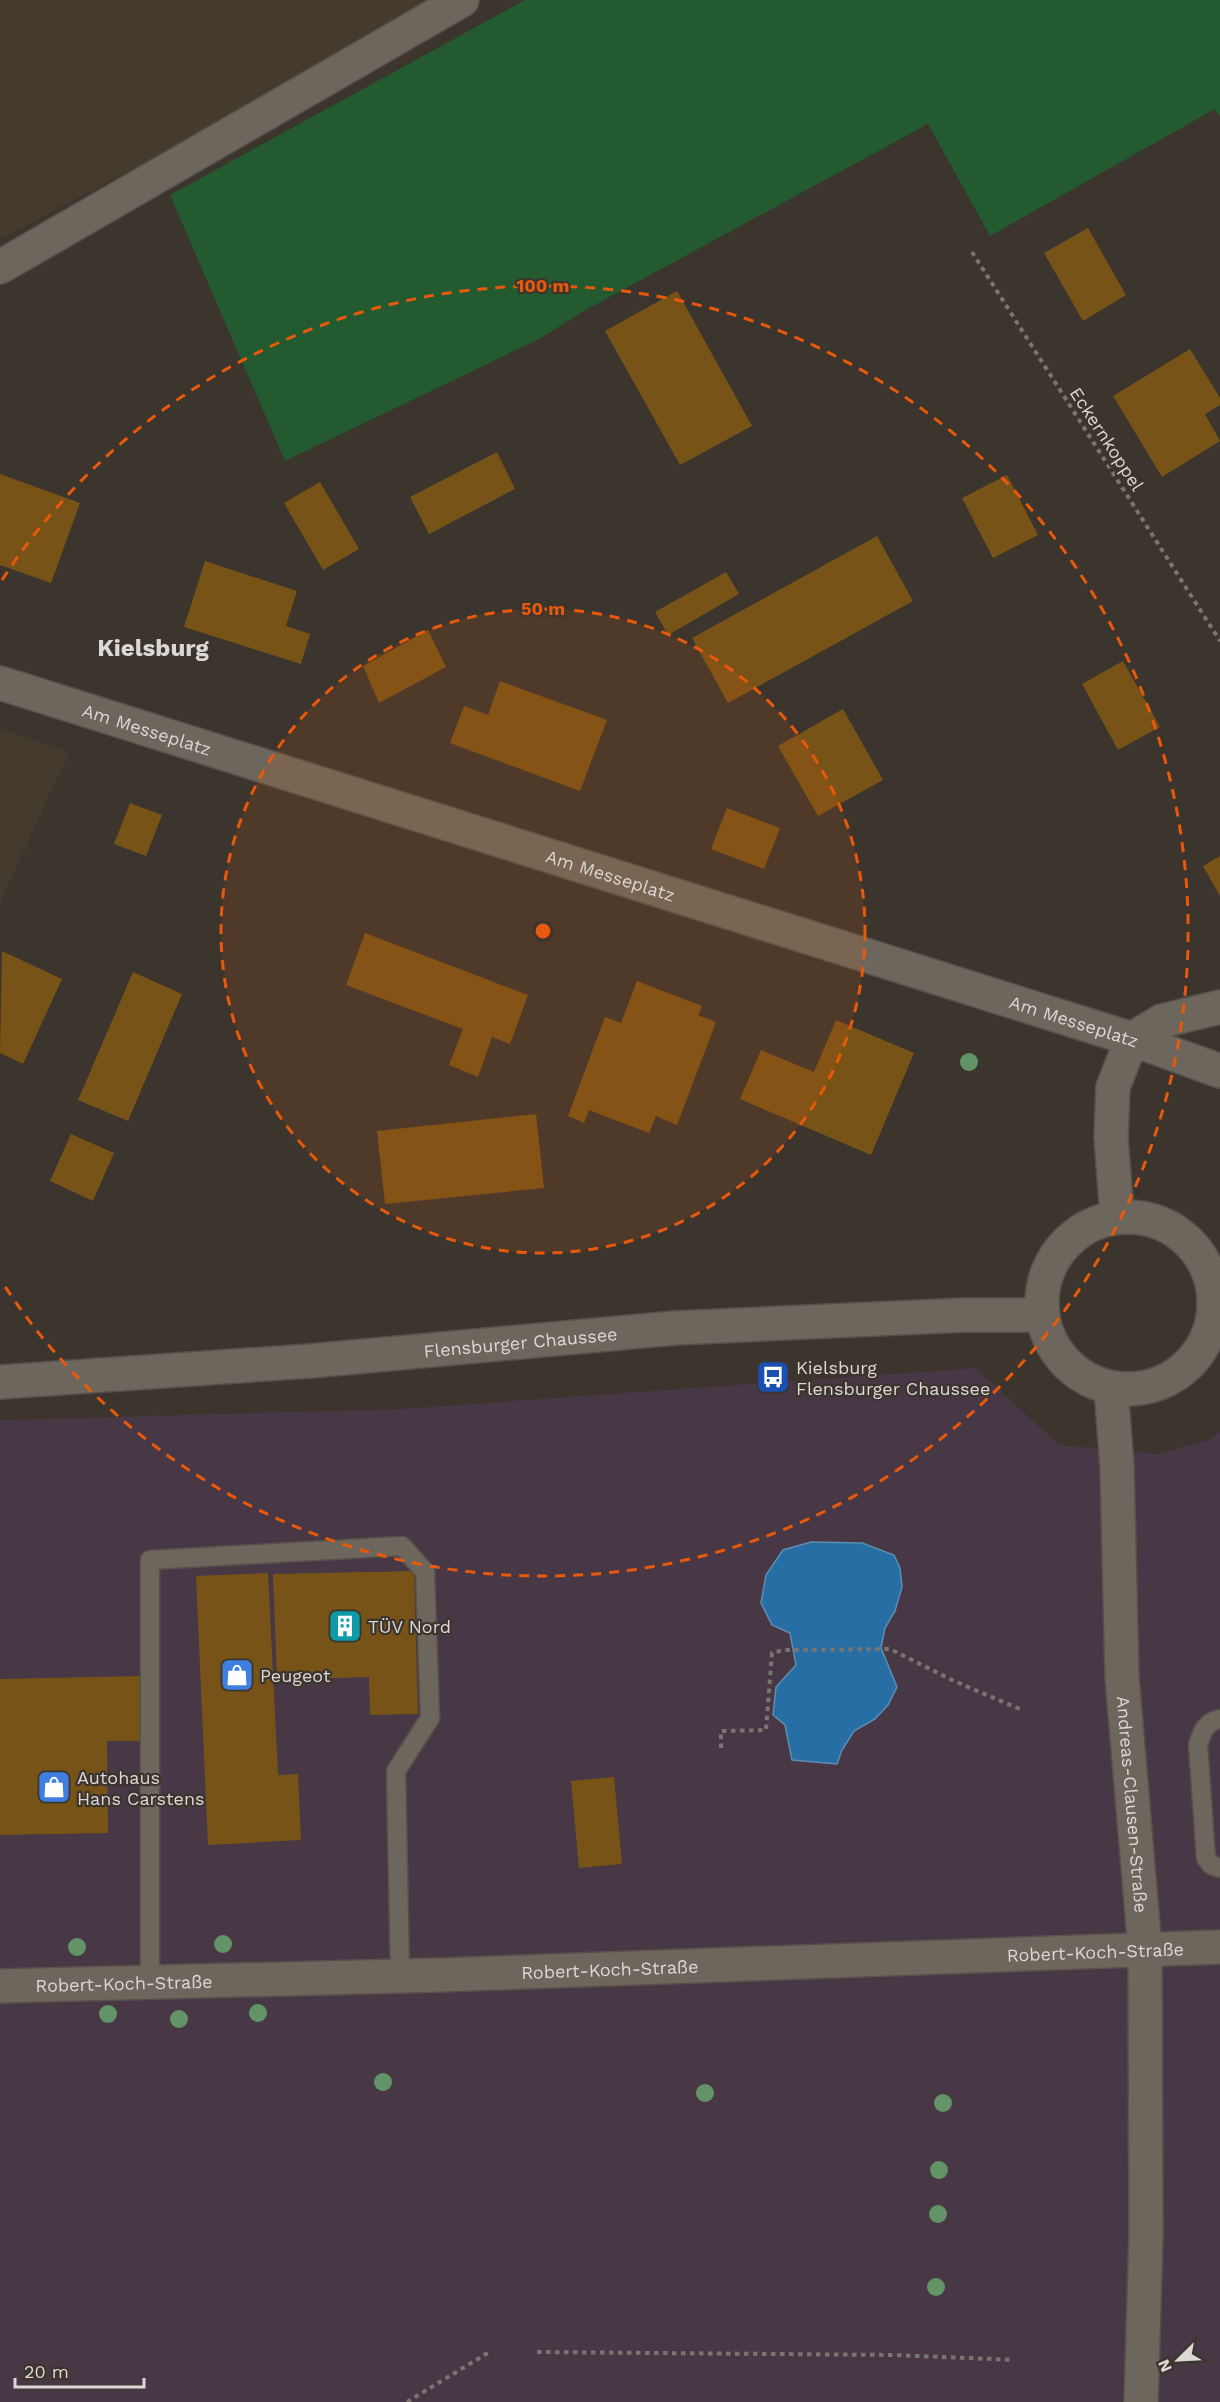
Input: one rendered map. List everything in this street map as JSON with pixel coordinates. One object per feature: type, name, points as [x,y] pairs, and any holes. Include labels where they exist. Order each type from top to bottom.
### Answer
[{"type":"street","points":[[0,267],[462,0]]},
{"type":"street","name":"Am Messeplatz","points":[[0,683],[1132,1039],[1220,1071]]},
{"type":"street","points":[[1117,1216],[1111,1137],[1113,1087],[1132,1039],[1162,1021],[1220,1007]]},
{"type":"street","points":[[1117,1216],[1155,1219],[1188,1239],[1210,1271],[1218,1309],[1208,1338],[1193,1362],[1169,1380],[1141,1389],[1112,1388],[1091,1382],[1074,1370],[1059,1354],[1048,1335],[1042,1315],[1044,1281],[1059,1250],[1085,1227],[1117,1216]]},
{"type":"street","name":"Flensburger Chaussee","points":[[0,1382],[310,1361],[675,1328],[965,1315],[1042,1315]]},
{"type":"street","name":"Andreas-Clausen-Straße","points":[[1112,1388],[1117,1467],[1122,1677],[1145,1949],[1146,2235],[1141,2402]]},
{"type":"street","name":"Robert-Koch-Straße","points":[[0,1986],[400,1976],[1220,1947]]},
{"type":"lane","points":[[150,1982],[150,1560],[402,1546],[425,1572],[430,1718],[396,1771],[400,1976]]},
{"type":"lane","points":[[1220,1719],[1212,1720],[1202,1730],[1198,1745],[1206,1858],[1211,1864],[1220,1868]]},
{"type":"path","name":"Eckernkoppel","points":[[972,252],[1220,641]]},
{"type":"path","points":[[721,1748],[721,1731],[766,1730],[772,1653],[783,1650],[890,1649],[954,1681],[1022,1710]]},
{"type":"path","points":[[408,2402],[490,2351]]},
{"type":"path","points":[[537,2352],[894,2355],[1014,2360]]},
{"type":"shaded area","points":[[0,0],[433,0],[150,160],[0,239]]},
{"type":"shaded area","points":[[0,729],[69,752],[0,903]]},
{"type":"shaded area","points":[[975,1368],[1059,1445],[1160,1454],[1208,1440],[1220,1432],[1220,2402],[0,2402],[0,1420],[401,1409]]},
{"type":"green space","points":[[525,0],[1220,0],[1220,117],[1215,109],[990,236],[928,124],[582,312],[541,338],[285,461],[170,195]]},
{"type":"water","points":[[811,1542],[862,1543],[894,1555],[900,1568],[902,1587],[895,1611],[885,1628],[881,1648],[897,1687],[888,1705],[875,1719],[854,1731],[842,1750],[837,1764],[792,1760],[785,1725],[773,1715],[776,1687],[796,1665],[790,1633],[772,1625],[761,1603],[766,1575],[783,1550]]},
{"type":"building","points":[[1088,228],[1126,295],[1083,321],[1044,253]]},
{"type":"building","points":[[677,291],[752,426],[680,465],[605,331]]},
{"type":"building","points":[[1190,349],[1220,398],[1220,405],[1205,414],[1220,441],[1162,477],[1113,396]]},
{"type":"building","points":[[497,452],[515,489],[429,534],[410,497]]},
{"type":"building","points":[[0,474],[80,503],[51,583],[0,565]]},
{"type":"building","points":[[1007,475],[1038,535],[993,558],[962,498]]},
{"type":"building","points":[[320,482],[359,549],[323,570],[284,503]]},
{"type":"building","points":[[877,536],[913,601],[728,703],[692,638]]},
{"type":"building","points":[[205,561],[297,591],[286,626],[310,634],[301,664],[184,627]]},
{"type":"building","points":[[726,572],[739,594],[668,635],[655,612]]},
{"type":"building","points":[[428,630],[446,667],[379,703],[363,666]]},
{"type":"building","points":[[1123,661],[1160,727],[1118,750],[1082,684]]},
{"type":"building","points":[[500,681],[607,720],[580,791],[450,743],[464,706],[488,715]]},
{"type":"building","points":[[843,709],[883,780],[818,816],[778,746]]},
{"type":"building","points":[[130,803],[162,815],[146,856],[114,844]]},
{"type":"building","points":[[727,808],[780,828],[764,869],[711,849]]},
{"type":"building","points":[[1220,856],[1220,896],[1203,866]]},
{"type":"building","points":[[365,933],[528,995],[510,1044],[492,1037],[478,1077],[449,1065],[463,1029],[346,985]]},
{"type":"building","points":[[2,951],[62,979],[23,1064],[0,1053]]},
{"type":"building","points":[[133,972],[182,994],[128,1121],[78,1100]]},
{"type":"building","points":[[637,981],[702,1006],[698,1015],[716,1022],[677,1125],[656,1116],[649,1133],[589,1110],[584,1123],[568,1116],[605,1017],[621,1023]]},
{"type":"building","points":[[836,1020],[914,1053],[871,1155],[740,1099],[761,1050],[814,1072]]},
{"type":"building","points":[[536,1114],[544,1188],[385,1204],[377,1131]]},
{"type":"building","points":[[71,1134],[114,1153],[93,1201],[50,1181]]},
{"type":"building","name":"TÜV Nord","points":[[414,1571],[418,1714],[370,1715],[369,1677],[277,1680],[273,1574]]},
{"type":"building","name":"Peugeot","points":[[268,1573],[278,1775],[298,1774],[301,1840],[208,1845],[196,1576]]},
{"type":"building","name":"Autohaus Hans Carstens","points":[[141,1676],[142,1741],[107,1741],[108,1833],[0,1835],[0,1679]]},
{"type":"building","points":[[614,1777],[622,1864],[579,1868],[571,1781]]},
{"type":"place","name":"Kielsburg Flensburger Chaussee","points":[[773,1377]]},
{"type":"place","name":"TÜV Nord","points":[[345,1626]]},
{"type":"place","name":"Peugeot","points":[[237,1675]]},
{"type":"place","name":"Autohaus Hans Carstens","points":[[54,1787]]},
{"type":"district","name":"Kielsburg","points":[[153,648]]}]
